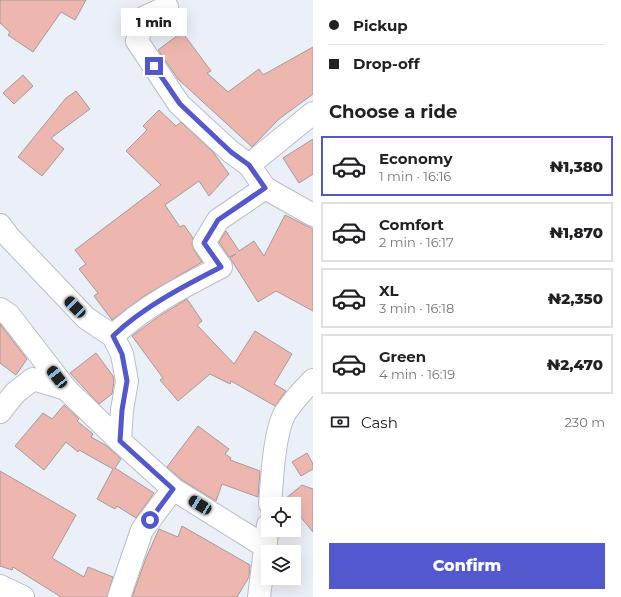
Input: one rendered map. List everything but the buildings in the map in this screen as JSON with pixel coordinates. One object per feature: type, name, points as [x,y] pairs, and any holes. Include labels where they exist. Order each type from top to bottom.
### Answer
[{"type":"street","points":[[167,7],[145,17],[137,41],[180,104],[231,152],[249,165],[265,188],[313,215]]},
{"type":"street","points":[[249,165],[313,112]]},
{"type":"street","points":[[113,336],[124,326],[182,288],[221,267],[204,243],[218,220],[265,188]]},
{"type":"street","points":[[0,225],[9,237],[86,318],[113,336],[122,354],[127,381],[122,410],[120,441]]},
{"type":"street","points":[[0,308],[9,315],[66,389],[173,489],[263,545]]},
{"type":"street","points":[[0,412],[15,393],[33,379],[66,389]]},
{"type":"street","points":[[271,497],[276,446],[284,414],[298,395],[313,380]]},
{"type":"street","points":[[119,597],[142,530],[173,489]]},
{"type":"street","points":[[259,597],[261,583]]},
{"type":"street","points":[[0,586],[23,597]]},
{"type":"route","points":[[150,520],[173,489],[120,441],[122,410],[127,381],[122,354],[113,336],[124,326],[182,288],[221,267],[204,243],[218,220],[254,197],[265,188],[249,165],[231,152],[180,104],[154,66]]}]
